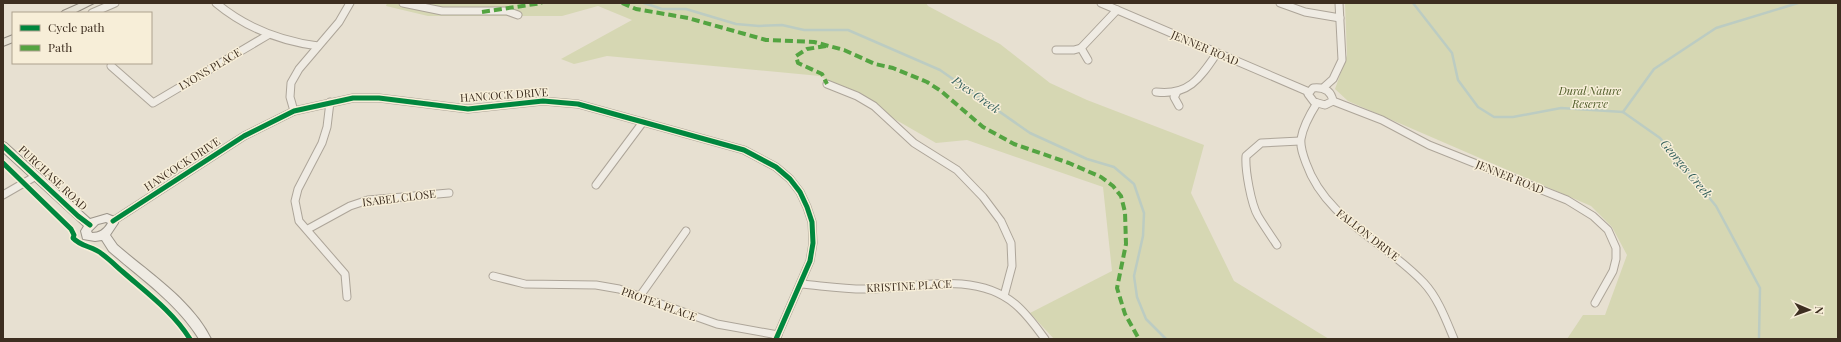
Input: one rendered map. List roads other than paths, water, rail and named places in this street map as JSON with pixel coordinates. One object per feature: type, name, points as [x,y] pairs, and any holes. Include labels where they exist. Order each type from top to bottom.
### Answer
[{"type":"main road","points":[[68,12],[89,3]]},
{"type":"main road","points":[[3,43],[12,38]]},
{"type":"main road","name":"PURCHASE ROAD","points":[[3,146],[78,216],[90,225]]},
{"type":"main road","points":[[103,218],[113,221],[113,226],[104,234],[94,238],[87,236],[86,231],[90,225],[103,218]]},
{"type":"main road","points":[[104,234],[112,248],[185,312],[196,324],[205,339]]},
{"type":"street","points":[[94,12],[115,3]]},
{"type":"street","points":[[216,3],[228,14],[268,34],[295,44],[318,46]]},
{"type":"street","points":[[294,111],[290,97],[291,83],[299,69],[339,22],[350,3]]},
{"type":"street","points":[[403,3],[435,12],[507,12],[518,15]]},
{"type":"street","name":"JENNER ROAD","points":[[1101,3],[1309,92]]},
{"type":"street","points":[[1280,3],[1305,12],[1340,18]]},
{"type":"street","points":[[1323,88],[1333,79],[1342,60],[1340,3]]},
{"type":"street","points":[[1056,50],[1074,50],[1081,48],[1117,10]]},
{"type":"street","name":"LYONS PLACE","points":[[111,66],[153,103],[268,34]]},
{"type":"street","points":[[1081,48],[1088,60]]},
{"type":"street","points":[[1156,92],[1176,94],[1198,80],[1217,53]]},
{"type":"street","points":[[827,84],[873,105],[914,143],[954,167],[966,178],[995,211],[1004,224],[1011,241],[1014,257],[1011,278],[1004,296]]},
{"type":"street","points":[[1313,88],[1323,88],[1330,92],[1333,98],[1328,104],[1317,103],[1309,97],[1309,92],[1313,88]]},
{"type":"street","points":[[1176,94],[1174,97],[1179,106]]},
{"type":"street","name":"HANCOCK DRIVE","points":[[113,221],[244,136],[294,111],[352,98],[379,98],[468,109],[543,101],[578,104],[744,150],[771,164],[790,179],[800,192],[812,222],[812,249],[810,261],[801,284],[777,337]]},
{"type":"street","name":"JENNER ROAD","points":[[1332,101],[1382,120],[1429,145],[1567,200],[1586,210],[1608,230],[1616,249],[1614,269],[1594,303]]},
{"type":"street","points":[[330,102],[327,126],[322,142],[298,189],[295,201],[299,221],[345,274],[347,297]]},
{"type":"street","name":"FALLON DRIVE","points":[[1317,103],[1306,121],[1300,141],[1306,167],[1319,192],[1338,213],[1404,263],[1425,284],[1437,301],[1454,339]]},
{"type":"street","points":[[596,185],[642,122]]},
{"type":"street","points":[[1277,245],[1257,215],[1247,177],[1245,166],[1246,156],[1261,144],[1300,141]]},
{"type":"street","points":[[3,195],[36,176]]},
{"type":"street","name":"ISABEL CLOSE","points":[[308,230],[350,206],[368,200],[449,193]]},
{"type":"street","points":[[640,296],[686,231]]},
{"type":"street","name":"PROTEA PLACE","points":[[492,276],[525,284],[596,285],[619,289],[717,324],[777,337]]},
{"type":"street","name":"KRISTINE PLACE","points":[[801,284],[870,289],[946,283],[964,284],[982,288],[1004,296],[1031,320],[1045,339]]},
{"type":"waterway","name":"Pyes Creek","points":[[644,3],[662,9],[686,9],[736,24],[759,26],[782,25],[804,30],[848,30],[940,70],[1030,133],[1087,159],[1114,167],[1134,184],[1144,213],[1143,236],[1134,276],[1137,297],[1146,319],[1166,339]]},
{"type":"waterway","name":"Georges Creek","points":[[1413,3],[1452,53],[1458,80],[1478,107],[1494,117],[1513,117],[1561,108],[1623,112]]},
{"type":"waterway","points":[[1623,112],[1654,69],[1716,28],[1798,3]]},
{"type":"waterway","name":"Georges Creek","points":[[1623,112],[1660,138],[1716,206],[1760,288],[1759,339]]},
{"type":"park label","name":"Dural Nature Reserve","points":[[1590,97]]}]
